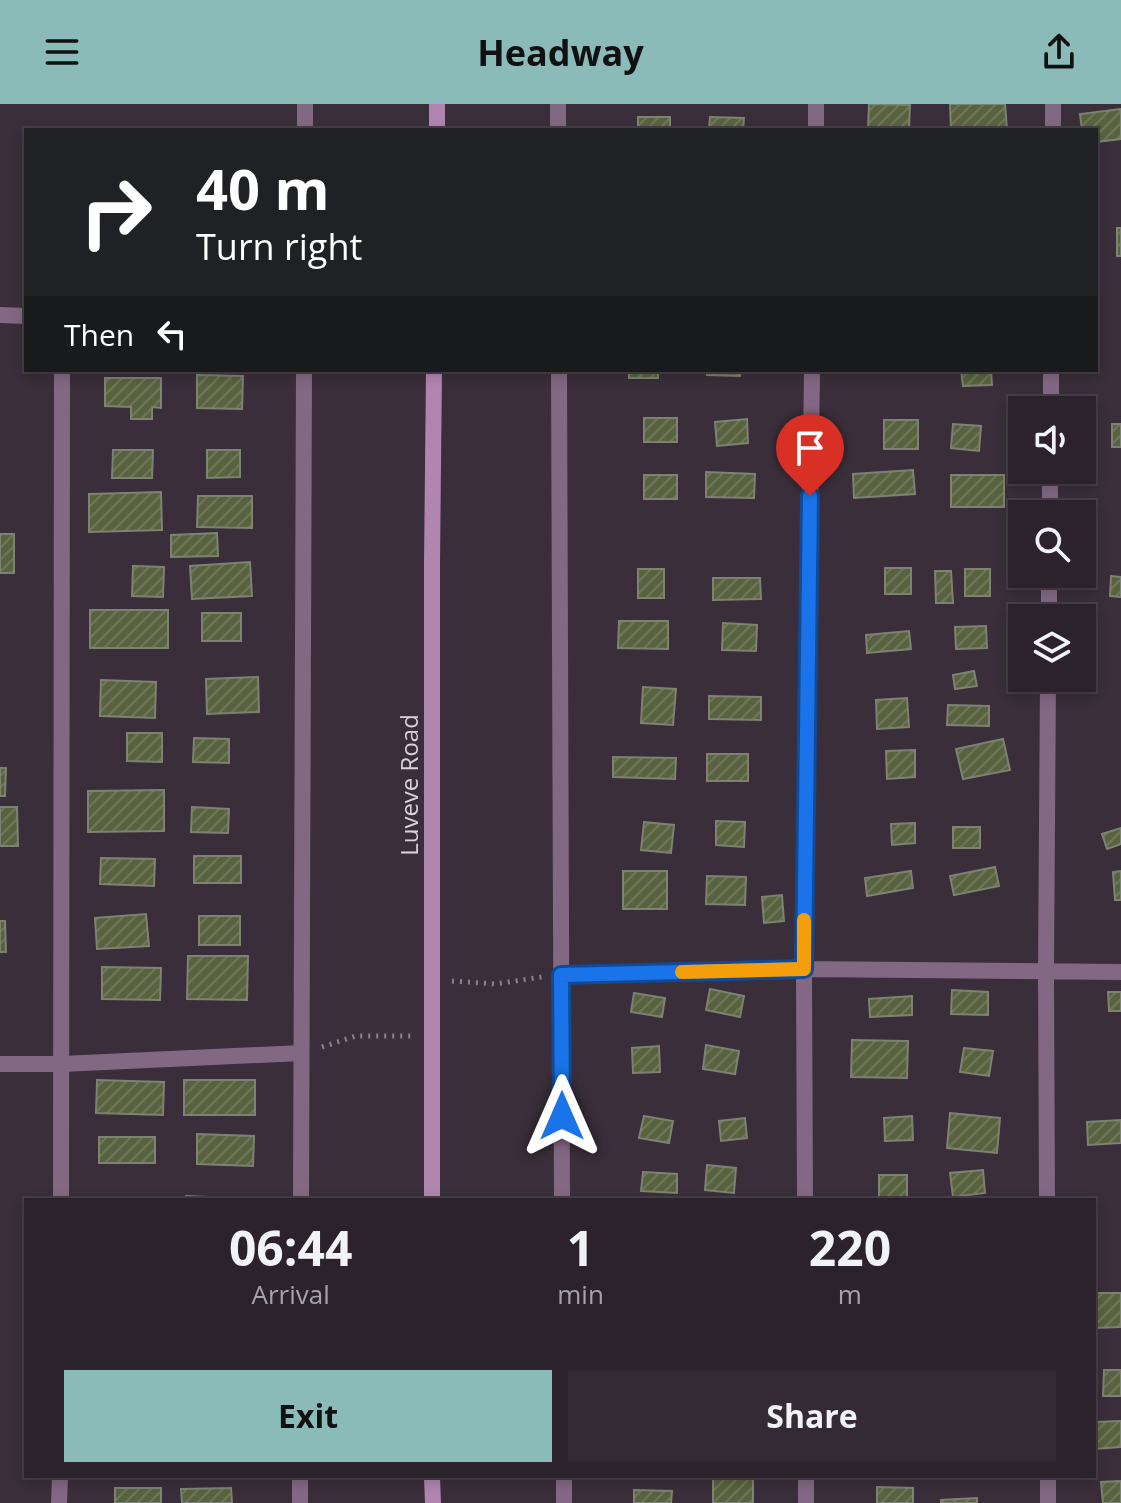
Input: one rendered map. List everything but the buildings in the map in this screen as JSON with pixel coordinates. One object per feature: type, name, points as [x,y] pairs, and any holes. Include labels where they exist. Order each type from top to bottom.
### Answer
[{"type":"street","points":[[305,104],[305,128]]},
{"type":"street","points":[[437,104],[437,128]]},
{"type":"street","points":[[558,104],[558,128]]},
{"type":"street","points":[[816,104],[816,128]]},
{"type":"street","points":[[1053,104],[1053,128]]},
{"type":"street","points":[[0,315],[24,316]]},
{"type":"street","points":[[61,1198],[62,372]]},
{"type":"street","points":[[301,1198],[304,372]]},
{"type":"street","name":"Luveve Road","points":[[432,1198],[434,372]]},
{"type":"street","points":[[559,372],[562,1198]]},
{"type":"street","points":[[805,1198],[804,969],[812,372]]},
{"type":"street","points":[[1051,372],[1051,396]]},
{"type":"street","points":[[1047,1198],[1048,692]]},
{"type":"street","points":[[561,975],[804,969],[1121,972]]},
{"type":"street","points":[[0,1064],[301,1053]]},
{"type":"street","points":[[59,1503],[60,1478]]},
{"type":"street","points":[[300,1478],[300,1503]]},
{"type":"street","points":[[432,1478],[433,1503]]},
{"type":"street","points":[[564,1478],[564,1503]]},
{"type":"street","points":[[806,1478],[806,1503]]},
{"type":"street","points":[[1048,1478],[1048,1503]]},
{"type":"path","points":[[431,980],[495,984],[561,975]]},
{"type":"path","points":[[301,1053],[356,1036],[431,1037]]},
{"type":"slow traffic","points":[[682,972],[804,969],[804,920]]},
{"type":"route","points":[[562,1116],[561,975],[804,969],[810,496]]}]
